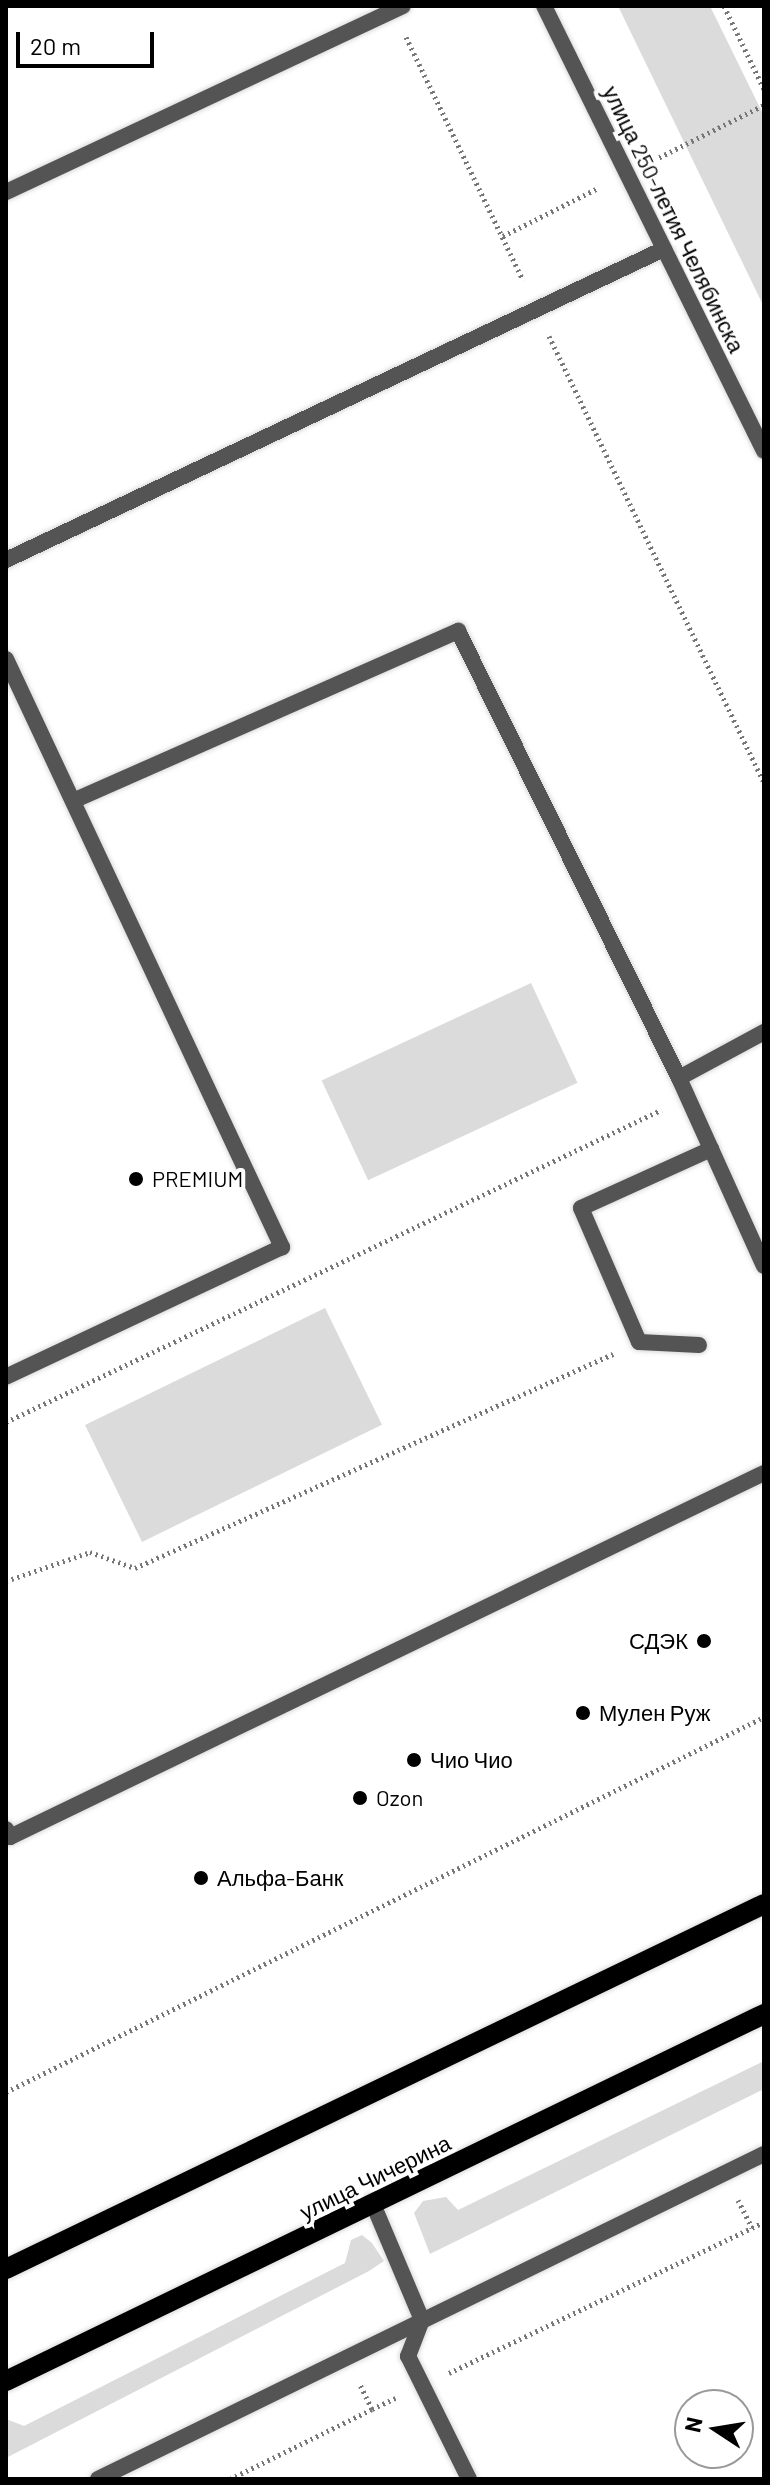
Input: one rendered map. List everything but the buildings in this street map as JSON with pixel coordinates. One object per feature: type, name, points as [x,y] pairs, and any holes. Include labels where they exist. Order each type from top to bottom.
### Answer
[{"type":"main road","points":[[6,2269],[764,1904]]},
{"type":"main road","name":"улица Чичерина","points":[[6,2381],[764,2014]]},
{"type":"street","name":"улица 250-летия Челябинска","points":[[544,6],[764,451]]},
{"type":"street","points":[[6,192],[398,8]]},
{"type":"street","points":[[6,560],[664,249]]},
{"type":"street","points":[[75,800],[458,631],[679,1078],[764,1266]]},
{"type":"street","points":[[6,659],[75,800],[282,1247],[6,1377]]},
{"type":"street","points":[[679,1078],[764,1032]]},
{"type":"street","points":[[699,1345],[639,1342],[581,1208],[711,1149]]},
{"type":"street","points":[[6,1829],[10,1837],[764,1473]]},
{"type":"street","points":[[98,2479],[764,2154]]},
{"type":"street","points":[[373,2204],[422,2320],[408,2356],[469,2479]]},
{"type":"path","points":[[724,6],[764,89]]},
{"type":"path","points":[[398,8],[536,310],[764,782]]},
{"type":"path","points":[[6,1422],[687,1098]]},
{"type":"path","points":[[6,1581],[90,1552],[135,1568],[639,1342]]},
{"type":"path","points":[[6,2092],[764,1717]]},
{"type":"path","points":[[740,2203],[752,2228]]},
{"type":"path","points":[[230,2479],[764,2222]]},
{"type":"path","points":[[358,2380],[372,2409]]},
{"type":"shaded area","points":[[618,6],[710,6],[764,116],[764,307]]},
{"type":"shaded area","points":[[531,983],[577,1083],[368,1180],[322,1081]]},
{"type":"shaded area","points":[[325,1308],[382,1425],[142,1542],[85,1425]]},
{"type":"shaded area","points":[[764,2061],[764,2089],[430,2254],[414,2213],[423,2201],[446,2197],[458,2210]]},
{"type":"shaded area","points":[[362,2235],[372,2243],[384,2261],[369,2271],[6,2458],[6,2419],[24,2426],[345,2263],[351,2240]]},
{"type":"place","name":"PREMIUM","points":[[136,1179]]},
{"type":"place","name":"СДЭК","points":[[704,1641]]},
{"type":"place","name":"Мулен Руж","points":[[583,1713]]},
{"type":"place","name":"Чио Чио","points":[[414,1760]]},
{"type":"place","name":"Ozon","points":[[360,1798]]},
{"type":"place","name":"Альфа-Банк","points":[[201,1878]]}]
